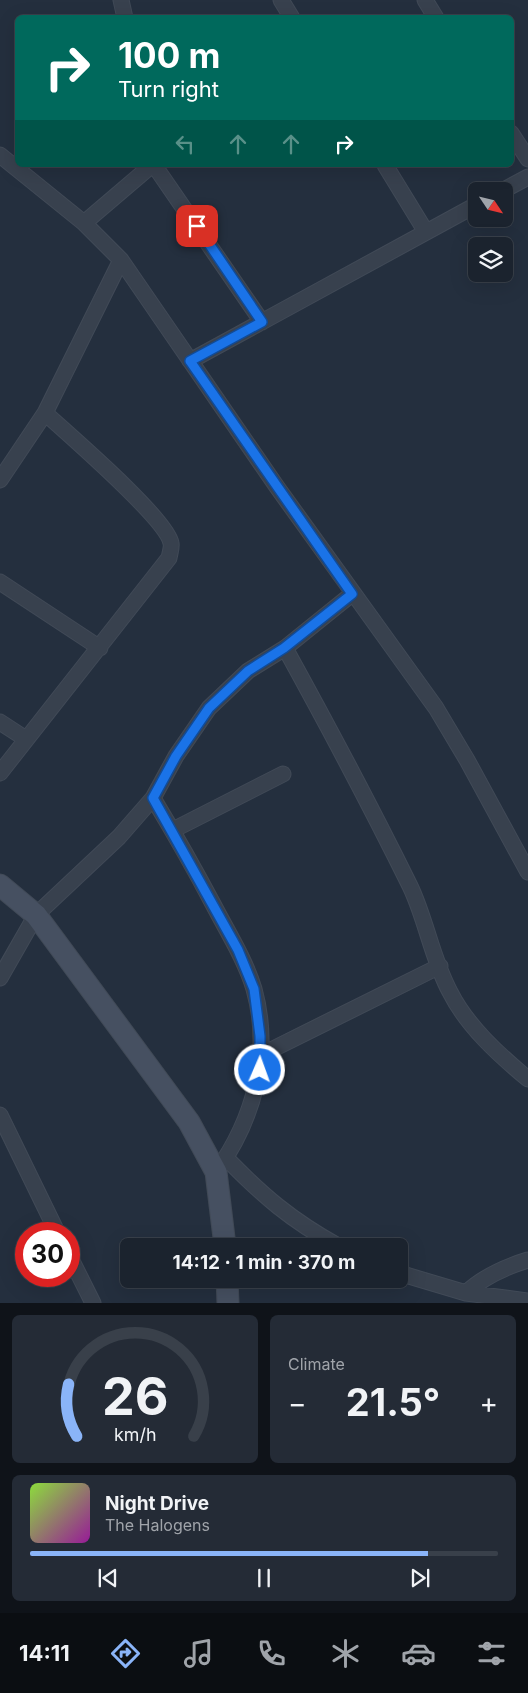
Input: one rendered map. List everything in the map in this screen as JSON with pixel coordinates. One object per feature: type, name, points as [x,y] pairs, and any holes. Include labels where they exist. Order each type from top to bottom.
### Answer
[{"type":"street","points":[[120,0],[124,15]]},
{"type":"street","points":[[282,0],[290,15]]},
{"type":"street","points":[[425,0],[434,15]]},
{"type":"street","points":[[514,138],[528,159]]},
{"type":"street","points":[[0,155],[84,223],[121,260],[352,594],[436,708],[467,760],[528,872]]},
{"type":"street","points":[[84,223],[151,167]]},
{"type":"street","points":[[154,167],[262,322]]},
{"type":"street","points":[[386,167],[426,232]]},
{"type":"street","points":[[513,185],[528,177]]},
{"type":"street","points":[[190,361],[468,209]]},
{"type":"street","points":[[0,480],[44,413],[121,260]]},
{"type":"street","points":[[0,773],[169,558],[172,544],[166,531],[120,482],[44,413]]},
{"type":"street","points":[[0,582],[100,648]]},
{"type":"street","points":[[0,978],[36,915],[119,837],[153,798],[176,756],[209,708],[248,671],[284,648],[352,594]]},
{"type":"street","points":[[284,648],[350,764],[414,894],[450,992],[464,1014],[490,1044],[528,1079]]},
{"type":"street","points":[[0,722],[26,739]]},
{"type":"street","points":[[172,830],[283,774]]},
{"type":"street","points":[[153,798],[238,950],[254,989],[261,1055],[258,1085],[243,1127],[221,1165],[224,1238]]},
{"type":"street","points":[[0,885],[36,915],[221,1165],[307,1229],[323,1238]]},
{"type":"street","points":[[261,1055],[440,966]]},
{"type":"street","points":[[1,1120],[52,1222]]},
{"type":"street","points":[[466,1293],[477,1283],[494,1273],[528,1260]]},
{"type":"street","points":[[408,1276],[466,1293],[528,1301]]},
{"type":"street","points":[[80,1277],[93,1303]]},
{"type":"street","points":[[227,1288],[228,1303]]},
{"type":"route","points":[[197,226],[262,322],[190,361],[352,594],[284,648],[248,671],[209,708],[176,756],[153,798],[238,950],[254,989],[259,1018],[260,1070]]}]
